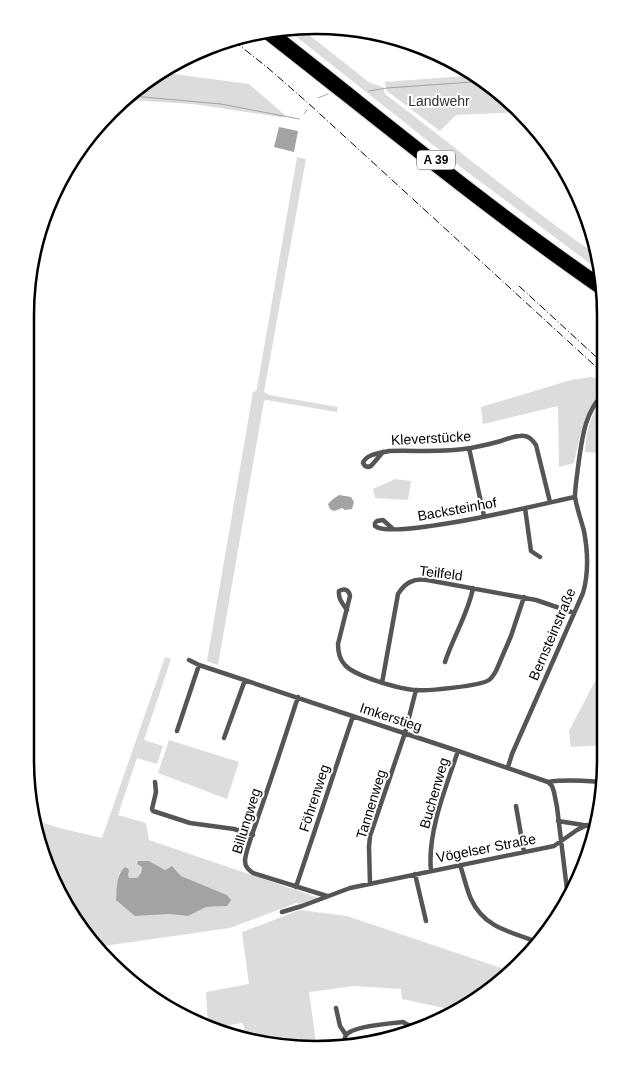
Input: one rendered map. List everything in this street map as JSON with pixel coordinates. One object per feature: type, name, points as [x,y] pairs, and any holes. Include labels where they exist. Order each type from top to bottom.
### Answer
[{"type":"highway","name":"A 39","points":[[279,36],[460,179],[595,278]]},
{"type":"highway","name":"A 39","points":[[269,38],[456,184],[596,288]]},
{"type":"street","name":"Bernsteinstraße","points":[[508,767],[583,592],[588,573],[586,546],[576,497],[576,488],[580,452],[586,423],[597,402]]},
{"type":"street","name":"Kleverstücke","points":[[383,452],[432,452],[470,448],[522,436],[528,437],[536,445],[550,502]]},
{"type":"street","points":[[470,448],[484,516]]},
{"type":"street","name":"Backsteinhof","points":[[393,529],[424,528],[576,497]]},
{"type":"street","points":[[524,508],[531,551],[540,557]]},
{"type":"street","name":"Teilfeld","points":[[382,682],[398,594],[405,584],[412,580],[419,579],[524,598],[548,603],[574,613]]},
{"type":"street","points":[[445,662],[468,606],[473,588]]},
{"type":"street","points":[[346,610],[338,644],[338,651],[345,666],[352,671],[382,682],[416,690],[470,685],[488,680],[496,671],[524,598]]},
{"type":"street","name":"Imkerstieg","points":[[189,660],[199,665],[508,767],[548,782]]},
{"type":"street","points":[[177,731],[199,665]]},
{"type":"street","points":[[224,738],[245,680]]},
{"type":"street","name":"Tannenweg","points":[[370,884],[369,842],[405,733],[416,690]]},
{"type":"street","name":"Billungweg","points":[[298,697],[253,835],[246,858],[246,867],[254,873],[328,896]]},
{"type":"street","name":"Föhrenweg","points":[[296,886],[353,716]]},
{"type":"street","name":"Buchenweg","points":[[432,871],[430,863],[431,846],[436,820],[458,751]]},
{"type":"street","points":[[548,782],[559,780],[597,781]]},
{"type":"street","points":[[155,782],[156,792],[152,806],[153,811],[190,823],[229,828],[253,835]]},
{"type":"street","points":[[548,782],[554,792],[567,887]]},
{"type":"street","points":[[516,806],[524,852]]},
{"type":"street","points":[[558,821],[587,825]]},
{"type":"street","name":"Vögelser Straße","points":[[282,912],[346,889],[554,846],[587,825]]},
{"type":"street","points":[[460,865],[470,898],[480,914],[498,928],[532,940]]},
{"type":"street","points":[[415,874],[426,921]]},
{"type":"street","points":[[336,1008],[340,1026],[346,1035]]},
{"type":"street","points":[[344,1040],[346,1035],[353,1029],[403,1022],[409,1025]]},
{"type":"green space","points":[[293,34],[308,34],[370,83],[383,87],[385,94],[589,250],[593,266],[466,171]]},
{"type":"green space","points":[[171,74],[249,84],[286,116],[280,117],[193,104],[134,100]]},
{"type":"green space","name":"Landwehr","points":[[464,76],[511,113],[456,115],[440,131],[387,91],[385,82]]},
{"type":"green space","points":[[297,157],[306,159],[264,392],[269,395],[338,407],[337,412],[264,401],[218,665],[207,661],[253,392],[257,388]]},
{"type":"green space","points":[[591,377],[597,379],[597,397],[587,414],[574,463],[559,467],[558,406],[483,424],[481,407],[571,380]]},
{"type":"green space","points":[[597,408],[597,453],[585,452],[590,422]]},
{"type":"green space","points":[[395,479],[411,481],[408,500],[375,498],[373,489]]},
{"type":"green space","points":[[165,657],[171,659],[144,740],[163,746],[157,764],[137,758],[118,815],[146,823],[149,840],[325,900],[303,904],[296,903],[230,928],[105,946],[71,900],[55,867],[41,822],[102,838]],"holes":[[[149,861],[165,870],[172,866],[181,876],[227,895],[227,906],[206,907],[188,916],[168,914],[116,900],[119,873],[127,867],[129,879],[137,878],[141,873],[142,866],[137,864]]]},
{"type":"green space","points":[[597,677],[597,745],[571,747],[569,731]]},
{"type":"green space","points":[[169,740],[239,762],[227,799],[158,773]]},
{"type":"green space","points":[[300,910],[347,916],[504,969],[472,994],[447,1009],[402,999],[401,989],[354,986],[309,992],[316,1041],[279,1039],[245,1032],[243,1023],[224,1026],[208,1020],[206,992],[249,984],[242,932]]},
{"type":"shaded area","points":[[279,127],[298,131],[294,152],[274,147]]},
{"type":"shaded area","points":[[339,495],[351,497],[354,502],[352,509],[345,510],[342,508],[334,511],[330,509],[328,504]]},
{"type":"shaded area","points":[[138,861],[149,861],[165,870],[172,866],[181,876],[227,895],[231,900],[227,906],[206,907],[188,916],[168,914],[135,916],[116,900],[120,873],[125,867],[129,870],[129,878],[137,878],[141,873],[142,867],[137,864]]},
{"type":"waterway","points":[[369,91],[473,82]]},
{"type":"waterway","points":[[318,98],[328,94]]},
{"type":"waterway","points":[[139,97],[221,104],[299,119]]},
{"type":"waterway","points":[[304,114],[307,110]]},
{"type":"railway","points":[[238,45],[308,103],[597,368]]},
{"type":"railway","points":[[519,286],[597,358]]}]
